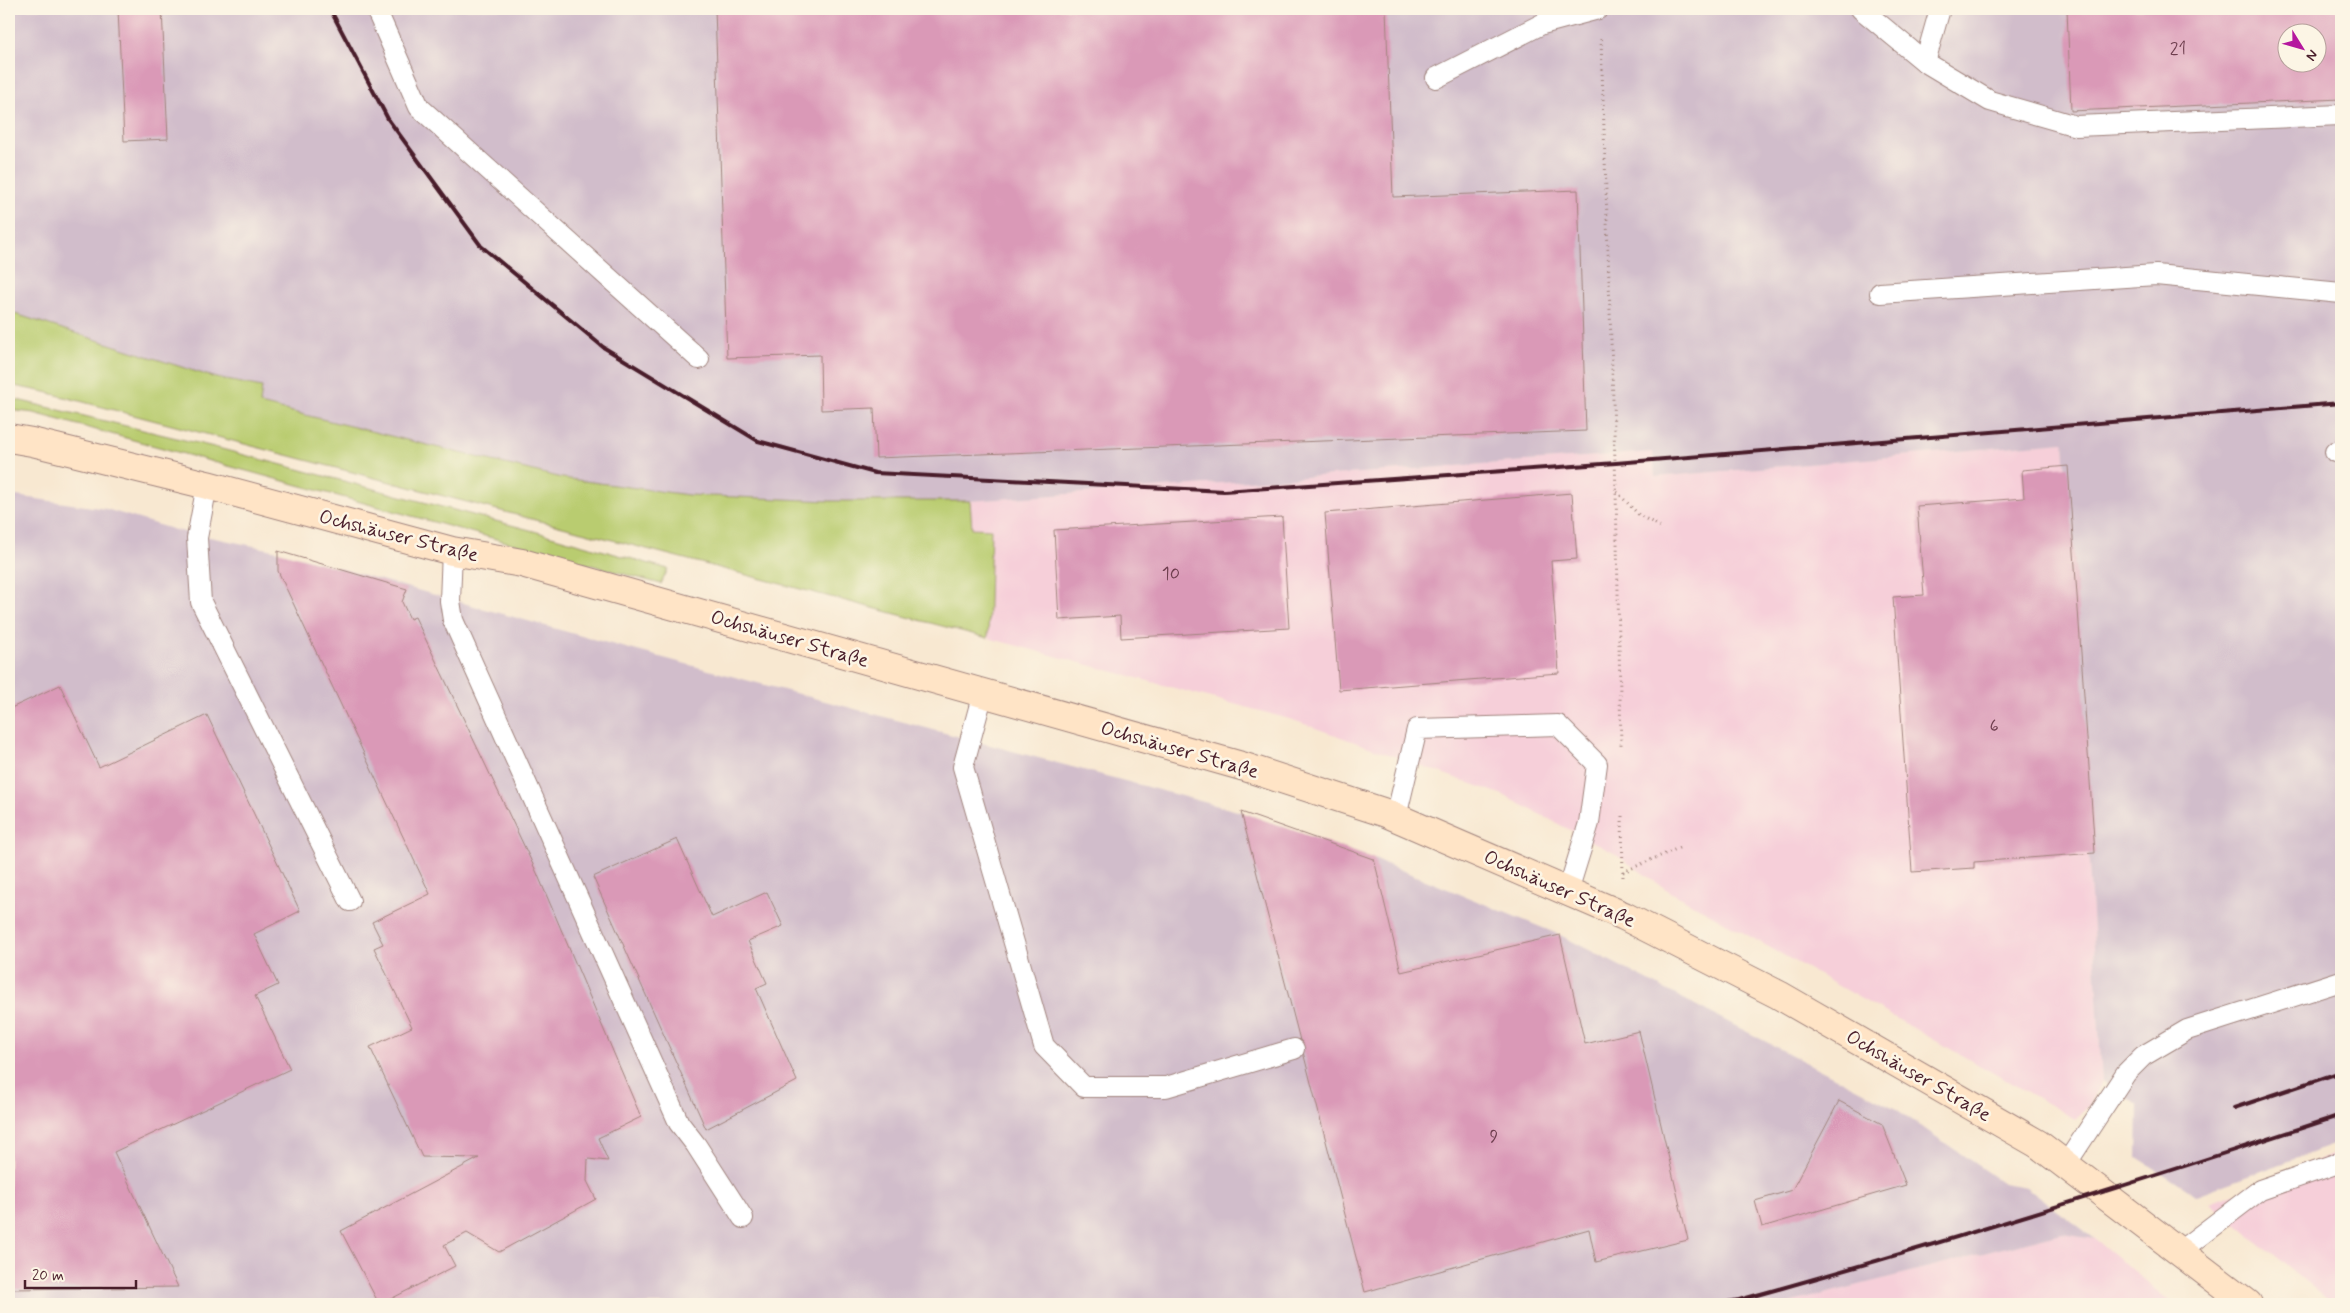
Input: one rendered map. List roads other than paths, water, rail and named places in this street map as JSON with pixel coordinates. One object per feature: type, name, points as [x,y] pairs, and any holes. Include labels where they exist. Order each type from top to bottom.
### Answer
[{"type":"street","name":"Ochshäuser Straße","points":[[9,438],[207,485],[452,551],[522,563],[1245,766],[1396,817],[1624,916],[1778,995],[2038,1144],[2248,1304]]},
{"type":"lane","points":[[376,9],[419,107],[700,359]]},
{"type":"lane","points":[[1436,78],[1542,24],[1598,9]]},
{"type":"lane","points":[[1861,9],[1925,62],[1990,101],[2076,126],[2341,116]]},
{"type":"lane","points":[[1925,62],[1940,9]]},
{"type":"lane","points":[[1880,293],[2156,275],[2341,293]]},
{"type":"lane","points":[[207,485],[197,538],[201,602],[350,901]]},
{"type":"lane","points":[[452,551],[450,601],[454,620],[679,1123],[696,1145],[743,1218]]},
{"type":"lane","points":[[983,693],[963,767],[1044,1046],[1084,1087],[1166,1087],[1294,1049]]},
{"type":"lane","points":[[1396,817],[1417,729],[1558,725],[1597,764],[1589,823],[1568,891]]},
{"type":"lane","points":[[2066,1164],[2126,1073],[2143,1056],[2187,1030],[2341,982]]},
{"type":"lane","points":[[2180,1251],[2260,1190],[2341,1162]]},
{"type":"railway","points":[[330,9],[388,119],[481,246],[603,347],[758,441],[875,473],[1224,491],[1616,463],[2341,403]]},
{"type":"railway","points":[[2234,1108],[2341,1072]]},
{"type":"railway","points":[[1716,1304],[1739,1300],[1815,1279],[1966,1234],[2117,1188],[2341,1115]]}]
